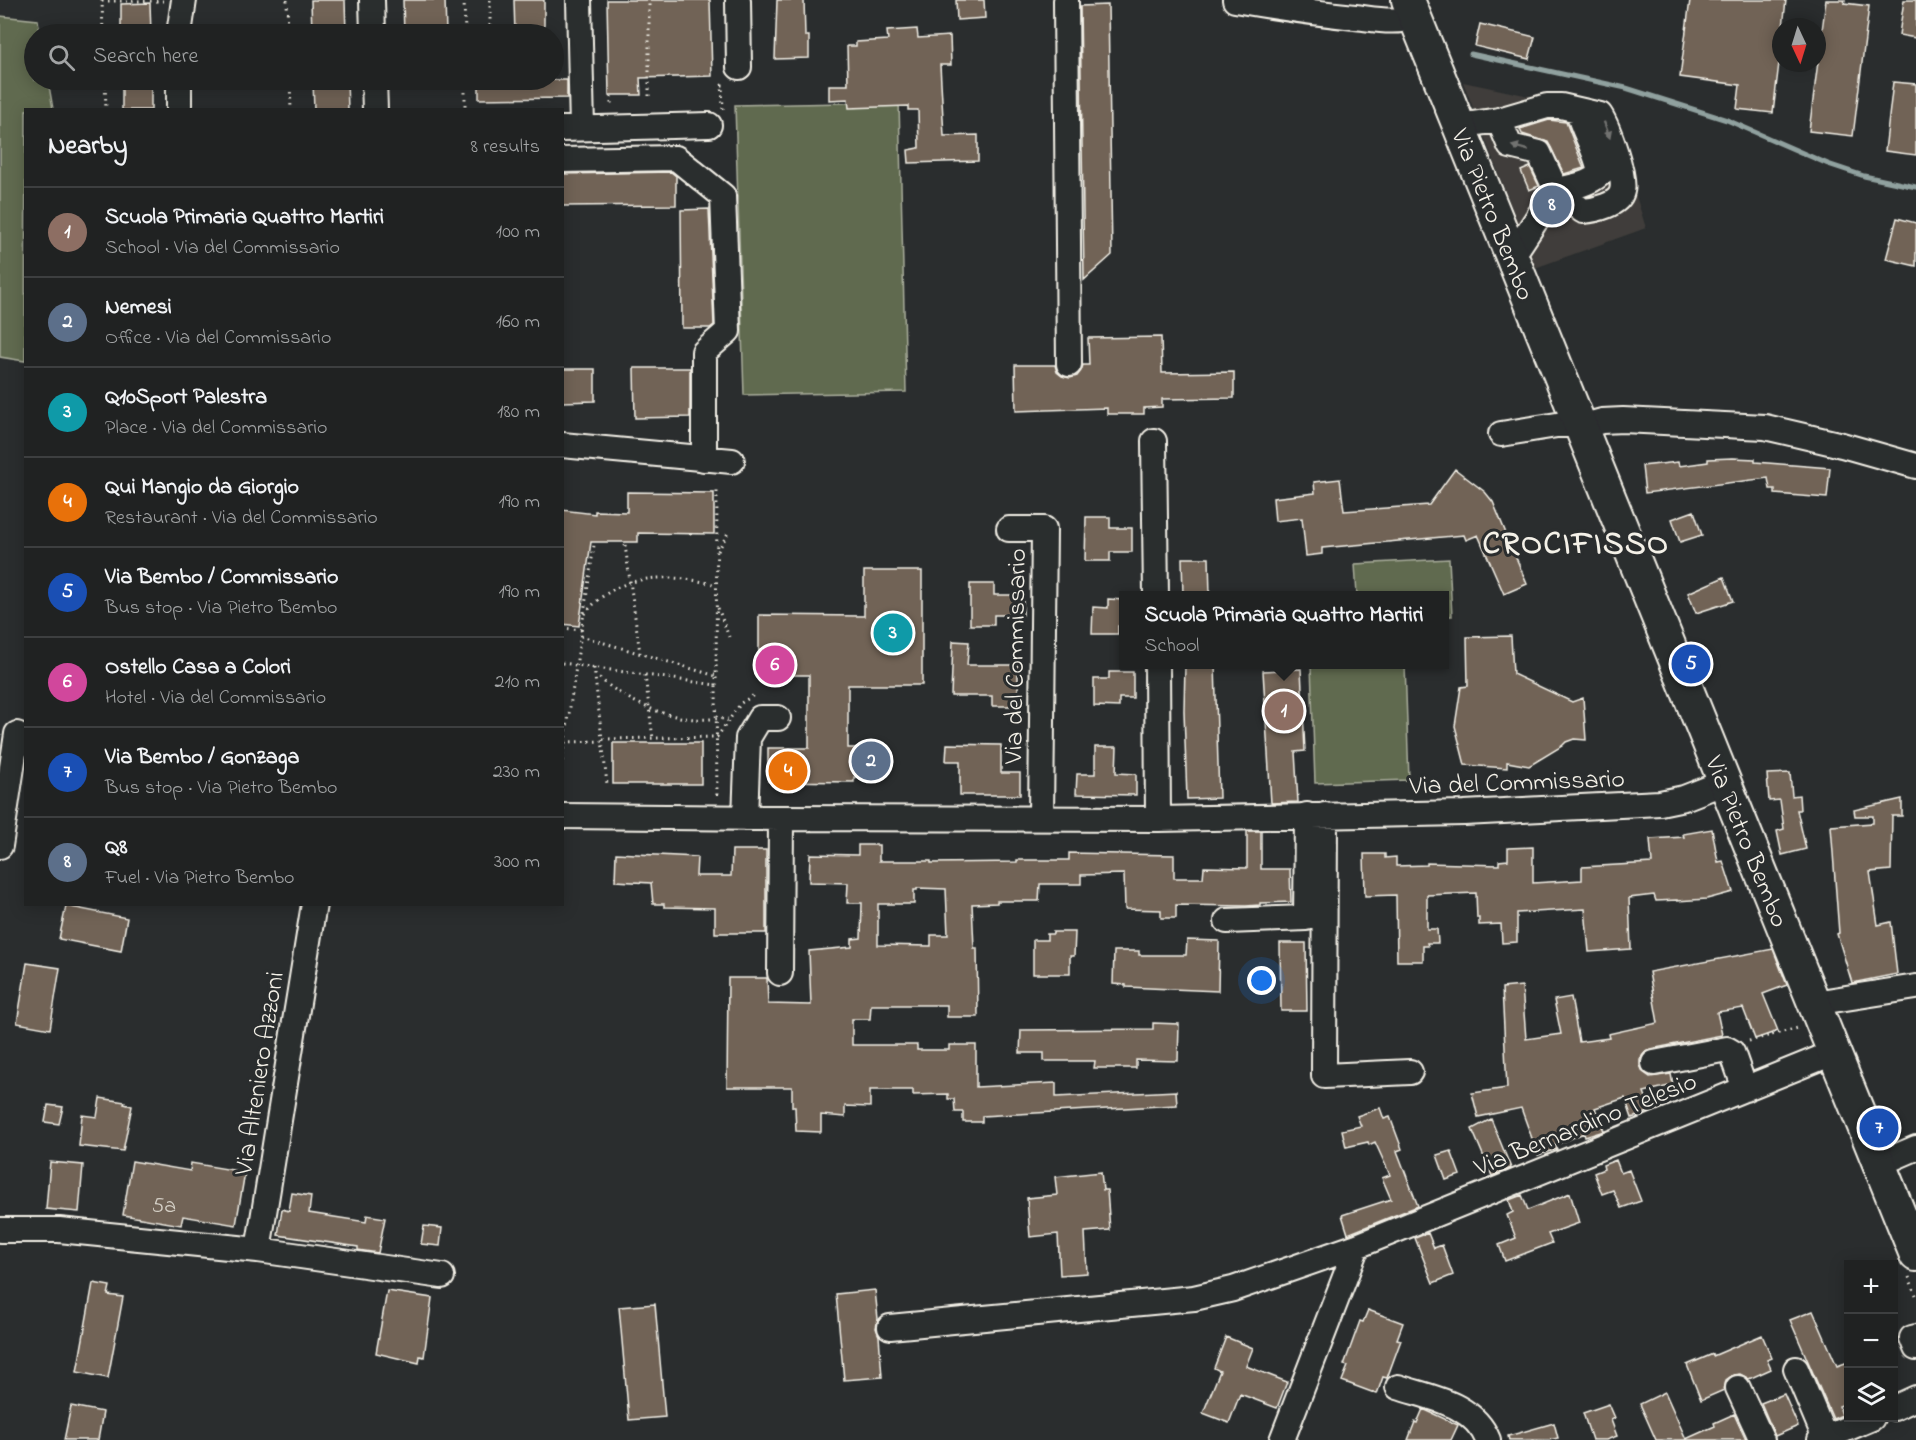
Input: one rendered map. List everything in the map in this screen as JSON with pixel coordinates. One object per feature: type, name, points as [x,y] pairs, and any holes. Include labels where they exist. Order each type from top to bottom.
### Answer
[{"type":"main road","name":"Via Pietro Bembo","points":[[1411,9],[1725,782],[1810,1015],[1833,1053],[1916,1255]]},
{"type":"street","points":[[180,24],[183,0]]},
{"type":"street","points":[[372,0],[373,24]]},
{"type":"street","points":[[738,0],[740,67]]},
{"type":"street","points":[[1066,0],[1069,364]]},
{"type":"street","points":[[1235,0],[1384,20],[1404,21],[1411,9]]},
{"type":"street","points":[[574,14],[572,129],[710,125]]},
{"type":"street","points":[[179,90],[179,108]]},
{"type":"street","points":[[374,90],[375,108]]},
{"type":"street","points":[[1458,126],[1499,120],[1547,106],[1578,110],[1580,121],[1599,166],[1599,174],[1580,185],[1556,190],[1511,258]]},
{"type":"street","points":[[1499,120],[1510,146],[1539,153],[1556,190]]},
{"type":"street","points":[[675,126],[676,158]]},
{"type":"street","points":[[564,160],[676,158],[723,196],[728,331],[704,352],[704,459]]},
{"type":"street","points":[[1502,434],[1563,424],[1580,427],[1602,421],[1652,420],[1765,427],[1842,445],[1916,466]]},
{"type":"street","points":[[1154,441],[1156,591]]},
{"type":"street","points":[[564,445],[732,461]]},
{"type":"street","name":"Via del Commissario","points":[[1009,529],[1044,529],[1041,818]]},
{"type":"street","points":[[1156,669],[1158,819]]},
{"type":"street","points":[[745,818],[748,738],[760,718],[777,718]]},
{"type":"street","points":[[0,846],[14,734]]},
{"type":"street","name":"Via del Commissario","points":[[564,816],[1158,819],[1464,813],[1660,803],[1684,798],[1725,782]]},
{"type":"street","points":[[1227,921],[1306,918],[1316,815]]},
{"type":"street","points":[[1316,815],[1324,1076],[1410,1072]]},
{"type":"street","points":[[780,973],[781,818]]},
{"type":"street","name":"Via Alteniero Azzoni","points":[[258,1250],[314,906]]},
{"type":"street","points":[[1810,1015],[1916,987]]},
{"type":"street","points":[[1654,1063],[1727,1048],[1730,1050],[1745,1089]]},
{"type":"street","name":"Via Bernardino Telesio","points":[[890,1327],[1194,1298],[1233,1289],[1355,1252],[1833,1053]]},
{"type":"street","points":[[1879,1164],[1916,1148]]},
{"type":"street","points":[[2,1228],[58,1230],[258,1250],[442,1276]]},
{"type":"street","points":[[1282,1440],[1355,1252]]},
{"type":"street","points":[[1916,1337],[1912,1338],[1916,1348]]},
{"type":"street","points":[[1796,1369],[1822,1439],[1862,1422]]},
{"type":"street","points":[[1398,1387],[1458,1406],[1475,1419],[1488,1440]]},
{"type":"street","points":[[1738,1388],[1762,1440]]},
{"type":"street","points":[[1898,1406],[1916,1398]]},
{"type":"path","points":[[103,24],[102,0],[166,0]]},
{"type":"path","points":[[287,0],[288,24]]},
{"type":"path","points":[[464,0],[465,24]]},
{"type":"path","points":[[490,0],[490,24]]},
{"type":"path","points":[[649,0],[649,96]]},
{"type":"path","points":[[105,90],[106,108]]},
{"type":"path","points":[[290,90],[291,108]]},
{"type":"path","points":[[465,90],[465,108]]},
{"type":"path","points":[[611,96],[611,107]]},
{"type":"path","points":[[717,490],[717,818]]},
{"type":"path","points":[[717,553],[729,531]]},
{"type":"path","points":[[564,748],[594,545]]},
{"type":"path","points":[[625,545],[640,653]]},
{"type":"path","points":[[584,616],[594,602],[610,590],[630,582],[671,578],[717,585]]},
{"type":"path","points":[[717,607],[729,637]]},
{"type":"path","points":[[564,628],[582,630]]},
{"type":"path","points":[[581,636],[716,676]]},
{"type":"path","points":[[564,663],[716,685]]},
{"type":"path","points":[[594,668],[608,784]]},
{"type":"path","points":[[594,674],[608,686],[649,708],[697,719],[729,719]]},
{"type":"path","points":[[645,675],[653,739]]},
{"type":"path","points":[[717,737],[741,703],[754,695]]},
{"type":"path","points":[[565,742],[717,737]]},
{"type":"path","points":[[1730,1050],[1738,1044],[1810,1015]]},
{"type":"shaded area","points":[[1463,82],[1610,113],[1646,228],[1535,268]]},
{"type":"green space","points":[[0,16],[38,20],[39,24],[24,24],[24,90],[50,90],[53,108],[24,108],[24,361],[0,357]]},
{"type":"green space","points":[[899,102],[906,392],[744,395],[735,105]]},
{"type":"green space","points":[[1449,559],[1452,616],[1449,616],[1449,591],[1357,591],[1355,564]]},
{"type":"green space","points":[[1311,669],[1405,669],[1409,780],[1315,783]]},
{"type":"building","points":[[311,0],[345,0],[346,24],[312,24]]},
{"type":"building","points":[[403,0],[445,0],[446,24],[404,24]]},
{"type":"building","points":[[514,0],[544,0],[544,24],[515,24]]},
{"type":"building","points":[[607,0],[710,0],[712,76],[640,78],[641,95],[609,95]]},
{"type":"building","points":[[777,0],[804,0],[805,36],[809,36],[809,58],[775,59]]},
{"type":"building","points":[[956,0],[984,0],[985,18],[957,20]]},
{"type":"building","points":[[1690,0],[1786,0],[1784,18],[1772,18],[1772,72],[1778,72],[1773,113],[1737,109],[1740,85],[1680,77]]},
{"type":"building","points":[[1826,0],[1845,0],[1844,3],[1869,6],[1853,136],[1809,131],[1817,72],[1826,72],[1826,18],[1824,18]]},
{"type":"building","points":[[1904,0],[1916,0],[1916,38],[1899,35]]},
{"type":"building","points":[[150,3],[151,24],[121,24],[121,4]]},
{"type":"building","points":[[1108,5],[1112,255],[1084,280],[1080,6]]},
{"type":"building","points":[[1480,24],[1535,37],[1529,59],[1475,46]]},
{"type":"building","points":[[917,29],[918,38],[950,36],[951,65],[940,65],[944,136],[978,135],[978,161],[909,163],[908,150],[919,148],[918,110],[908,110],[908,106],[849,108],[848,99],[829,100],[829,85],[848,85],[847,46],[856,46],[856,42],[888,40],[887,31]]},
{"type":"building","points":[[564,80],[567,80],[567,98],[479,99],[479,90],[564,90]]},
{"type":"building","points":[[1893,82],[1916,84],[1916,155],[1885,151]]},
{"type":"building","points":[[122,90],[151,90],[151,108],[122,108]]},
{"type":"building","points":[[313,90],[347,90],[348,108],[314,108]]},
{"type":"building","points":[[1549,120],[1566,122],[1584,168],[1564,174],[1548,142],[1522,134],[1520,129]]},
{"type":"building","points":[[1530,167],[1539,186],[1529,190],[1521,171]]},
{"type":"building","points":[[671,172],[676,176],[676,205],[564,206],[564,174]]},
{"type":"building","points":[[709,209],[714,325],[710,328],[682,328],[681,210]]},
{"type":"building","points":[[1897,218],[1916,223],[1916,266],[1886,259]]},
{"type":"building","points":[[1161,337],[1162,373],[1234,372],[1234,398],[1162,399],[1162,407],[1144,408],[1144,414],[1107,414],[1107,408],[1016,411],[1015,365],[1055,365],[1057,372],[1070,378],[1077,376],[1083,365],[1089,365],[1088,338]]},
{"type":"building","points":[[634,368],[690,368],[690,417],[635,418]]},
{"type":"building","points":[[564,369],[595,369],[595,401],[564,402]]},
{"type":"building","points":[[1733,458],[1830,468],[1827,498],[1775,494],[1775,489],[1770,489],[1768,478],[1645,493],[1642,466],[1678,462],[1679,466],[1708,462],[1708,459]]},
{"type":"building","points":[[1455,469],[1485,492],[1493,502],[1527,584],[1504,594],[1478,535],[1466,540],[1464,535],[1322,548],[1322,554],[1306,556],[1302,518],[1275,521],[1273,498],[1315,493],[1314,482],[1340,479],[1344,511],[1429,505]]},
{"type":"building","points":[[627,492],[714,493],[714,534],[638,533],[638,542],[591,542],[579,626],[564,624],[564,510],[595,514],[595,511],[627,512]]},
{"type":"building","points":[[1694,511],[1702,535],[1680,542],[1672,519]]},
{"type":"building","points":[[1086,517],[1110,517],[1110,528],[1132,528],[1132,552],[1110,552],[1110,561],[1085,561]]},
{"type":"building","points":[[1182,558],[1209,558],[1210,591],[1183,591]]},
{"type":"building","points":[[864,571],[922,571],[922,685],[848,685],[848,748],[881,748],[881,777],[854,777],[854,782],[768,781],[768,748],[809,748],[809,675],[759,675],[759,615],[864,616]]},
{"type":"building","points":[[1724,577],[1733,601],[1696,613],[1688,593]]},
{"type":"building","points":[[970,584],[994,584],[994,595],[1023,595],[1023,615],[994,615],[994,625],[970,625]]},
{"type":"building","points":[[1108,599],[1119,600],[1118,634],[1092,634],[1093,607],[1108,608]]},
{"type":"building","points":[[1511,636],[1513,674],[1572,702],[1583,698],[1586,740],[1574,739],[1566,742],[1529,766],[1507,762],[1507,768],[1465,765],[1455,726],[1461,687],[1468,686],[1467,637]]},
{"type":"building","points":[[953,641],[969,642],[967,665],[1018,665],[1018,706],[992,706],[992,696],[951,696]]},
{"type":"building","points":[[1185,669],[1215,669],[1219,798],[1187,799]]},
{"type":"building","points":[[1301,669],[1305,751],[1295,752],[1298,802],[1271,803],[1263,671]]},
{"type":"building","points":[[1109,672],[1133,672],[1133,698],[1119,698],[1119,707],[1094,706],[1094,679],[1109,679]]},
{"type":"building","points":[[613,743],[701,743],[701,784],[613,784]]},
{"type":"building","points":[[947,744],[1001,745],[1001,773],[1020,773],[1020,795],[960,795],[960,761],[946,761]]},
{"type":"building","points":[[1095,747],[1117,747],[1116,773],[1136,774],[1136,795],[1076,794],[1077,774],[1095,774]]},
{"type":"building","points":[[1790,773],[1792,796],[1799,795],[1800,810],[1797,810],[1806,849],[1782,855],[1777,831],[1784,829],[1780,800],[1769,801],[1767,774]]},
{"type":"building","points":[[1902,799],[1902,816],[1892,816],[1891,870],[1870,872],[1878,925],[1891,922],[1897,974],[1852,983],[1837,934],[1839,933],[1831,826],[1873,823],[1873,816],[1855,816],[1854,810]]},
{"type":"building","points":[[1712,829],[1718,862],[1723,861],[1733,892],[1707,899],[1677,901],[1656,901],[1654,895],[1629,898],[1631,949],[1589,952],[1585,909],[1517,913],[1517,942],[1502,943],[1501,924],[1479,925],[1476,893],[1427,895],[1427,929],[1437,929],[1438,943],[1427,943],[1428,946],[1423,946],[1423,961],[1397,961],[1396,895],[1365,896],[1364,854],[1385,854],[1385,858],[1396,857],[1396,866],[1427,865],[1427,863],[1499,865],[1499,861],[1508,860],[1508,848],[1533,847],[1533,883],[1582,880],[1582,867],[1652,863],[1650,839],[1684,837],[1683,834]]},
{"type":"building","points":[[1247,831],[1261,831],[1261,869],[1290,869],[1291,902],[1246,906],[1176,905],[1176,918],[1161,918],[1161,910],[1125,909],[1124,874],[1081,875],[1081,884],[1040,884],[1039,901],[997,901],[997,903],[972,904],[974,948],[977,948],[978,1017],[947,1017],[947,1005],[871,1005],[870,1019],[852,1019],[852,1045],[917,1045],[917,1050],[949,1050],[949,1045],[976,1045],[976,1087],[1056,1083],[1056,1097],[1176,1091],[1177,1105],[982,1116],[982,1122],[963,1122],[963,1112],[955,1112],[954,1099],[948,1099],[948,1094],[913,1095],[913,1090],[870,1090],[870,1107],[845,1106],[845,1117],[821,1115],[821,1132],[796,1131],[795,1107],[792,1107],[792,1087],[727,1087],[728,978],[767,978],[768,1004],[811,1005],[809,951],[852,947],[852,939],[861,938],[862,903],[847,903],[848,883],[809,882],[810,854],[858,855],[858,845],[879,845],[879,861],[931,861],[931,863],[1069,860],[1069,853],[1174,855],[1174,878],[1203,878],[1204,867],[1247,868]],"holes":[[[917,888],[946,889],[948,935],[931,935],[931,946],[878,945],[878,904],[914,904],[914,890]]]},
{"type":"building","points":[[732,850],[766,850],[766,933],[715,933],[715,908],[664,907],[664,904],[653,904],[651,883],[615,881],[616,853],[697,857],[696,876],[731,876]]},
{"type":"building","points":[[66,906],[127,918],[121,951],[59,939]]},
{"type":"building","points":[[1053,932],[1075,932],[1074,956],[1070,956],[1070,974],[1033,974],[1033,940],[1047,940],[1047,934],[1053,934]]},
{"type":"building","points":[[1187,940],[1219,941],[1218,991],[1126,987],[1126,985],[1113,984],[1114,951],[1139,951],[1139,955],[1186,955]]},
{"type":"building","points":[[1280,943],[1306,943],[1307,1011],[1281,1011]]},
{"type":"building","points":[[1773,949],[1787,985],[1763,994],[1778,1031],[1755,1039],[1743,1008],[1717,1012],[1722,1035],[1645,1052],[1640,1059],[1643,1072],[1650,1077],[1671,1074],[1673,1085],[1644,1092],[1651,1111],[1632,1118],[1625,1098],[1595,1108],[1604,1131],[1585,1137],[1584,1133],[1555,1145],[1557,1149],[1538,1155],[1521,1108],[1478,1117],[1472,1093],[1507,1088],[1502,988],[1522,986],[1526,1039],[1561,1034],[1554,1000],[1571,997],[1579,1042],[1609,1038],[1608,1034],[1658,1023],[1649,972]]},
{"type":"building","points":[[27,963],[60,968],[50,1029],[17,1023]]},
{"type":"building","points":[[1153,1023],[1179,1024],[1178,1061],[1136,1060],[1136,1068],[1094,1068],[1095,1061],[1044,1061],[1044,1053],[1020,1053],[1021,1030],[1153,1029]]},
{"type":"building","points":[[100,1098],[125,1102],[124,1104],[132,1106],[123,1151],[79,1146],[82,1115],[97,1117]]},
{"type":"building","points":[[48,1105],[63,1107],[59,1124],[45,1122]]},
{"type":"building","points":[[1380,1108],[1384,1119],[1390,1117],[1402,1149],[1397,1151],[1418,1206],[1348,1234],[1342,1215],[1391,1199],[1382,1178],[1390,1175],[1375,1142],[1369,1145],[1368,1142],[1346,1147],[1342,1130],[1361,1126],[1357,1116]]},
{"type":"building","points":[[1491,1119],[1511,1168],[1492,1176],[1472,1129]]},
{"type":"building","points":[[1451,1151],[1460,1175],[1446,1180],[1437,1155]]},
{"type":"building","points":[[1616,1160],[1621,1173],[1629,1170],[1641,1201],[1621,1208],[1613,1190],[1602,1194],[1594,1173],[1604,1169],[1603,1165]]},
{"type":"building","points":[[132,1161],[190,1171],[191,1163],[245,1172],[236,1225],[183,1216],[181,1225],[123,1215]]},
{"type":"building","points":[[50,1162],[83,1165],[79,1212],[46,1209]]},
{"type":"building","points":[[1101,1172],[1103,1190],[1107,1190],[1110,1230],[1085,1232],[1087,1273],[1060,1275],[1058,1234],[1030,1237],[1027,1198],[1057,1195],[1055,1177]]},
{"type":"building","points":[[292,1193],[311,1196],[309,1213],[366,1222],[367,1215],[385,1218],[378,1253],[358,1250],[358,1247],[278,1235],[282,1209],[289,1211]]},
{"type":"building","points":[[1570,1193],[1579,1223],[1548,1234],[1552,1243],[1505,1261],[1499,1245],[1516,1238],[1507,1215],[1513,1212],[1509,1200],[1522,1195],[1528,1210]]},
{"type":"building","points":[[424,1226],[442,1228],[440,1246],[421,1244]]},
{"type":"building","points":[[1428,1233],[1434,1248],[1442,1245],[1453,1275],[1433,1283],[1415,1238]]},
{"type":"building","points":[[93,1283],[110,1286],[108,1295],[123,1297],[108,1378],[77,1372]]},
{"type":"building","points":[[875,1290],[878,1319],[876,1328],[879,1336],[882,1377],[844,1380],[836,1294]]},
{"type":"building","points":[[387,1291],[432,1298],[424,1357],[420,1356],[419,1363],[376,1353]]},
{"type":"building","points":[[655,1304],[665,1417],[629,1420],[619,1307]]},
{"type":"building","points":[[1368,1310],[1403,1323],[1397,1339],[1401,1340],[1387,1378],[1383,1377],[1377,1394],[1342,1381],[1348,1366],[1344,1365],[1360,1321],[1363,1322]]},
{"type":"building","points":[[1813,1311],[1837,1366],[1844,1363],[1844,1404],[1839,1406],[1842,1415],[1833,1419],[1790,1320]]},
{"type":"building","points":[[1762,1335],[1772,1358],[1767,1360],[1771,1369],[1749,1379],[1740,1374],[1733,1375],[1726,1380],[1724,1390],[1701,1400],[1687,1365]]},
{"type":"building","points":[[1226,1337],[1253,1348],[1246,1366],[1287,1382],[1277,1408],[1240,1394],[1229,1423],[1203,1413],[1220,1371],[1214,1368]]},
{"type":"building","points":[[1665,1392],[1686,1439],[1715,1426],[1714,1423],[1734,1414],[1746,1440],[1656,1440],[1640,1404]]},
{"type":"building","points":[[1784,1394],[1798,1426],[1775,1436],[1761,1403]]},
{"type":"building","points":[[1609,1404],[1615,1418],[1611,1420],[1617,1436],[1606,1440],[1592,1440],[1583,1413]]},
{"type":"building","points":[[71,1406],[103,1412],[98,1440],[64,1440]]},
{"type":"building","points":[[1423,1409],[1458,1425],[1451,1440],[1408,1440]]},
{"type":"building","points":[[1554,1423],[1558,1438],[1509,1440],[1508,1436]]},
{"type":"waterway","points":[[1471,54],[1626,88],[1727,120],[1828,164],[1864,176],[1916,187]]},
{"type":"place","name":"Q8","points":[[1552,205]]},
{"type":"place","name":"Q10Sport Palestra","points":[[893,633]]},
{"type":"place","name":"Via Bembo / Commissario","points":[[1691,664]]},
{"type":"place","name":"Ostello Casa a Colori","points":[[775,665]]},
{"type":"place","name":"Scuola Primaria Quattro Martiri","points":[[1284,711]]},
{"type":"place","name":"Nemesi","points":[[871,761]]},
{"type":"place","name":"Qui Mangio da Giorgio","points":[[788,771]]},
{"type":"place","name":"Via Bembo / Gonzaga","points":[[1879,1128]]},
{"type":"district","name":"CROCIFISSO","points":[[1576,542]]}]
